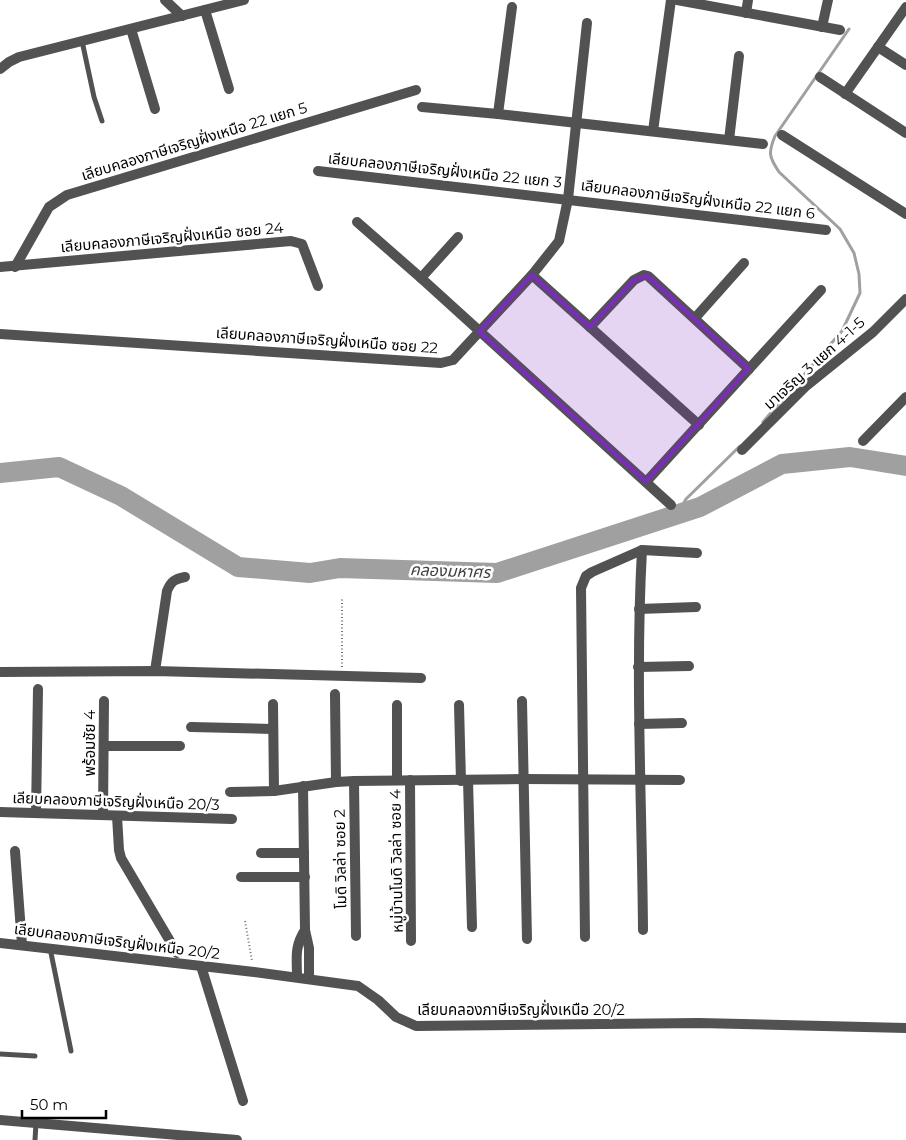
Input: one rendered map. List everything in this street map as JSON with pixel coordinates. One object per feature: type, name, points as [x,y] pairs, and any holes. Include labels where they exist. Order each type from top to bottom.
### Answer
[{"type":"street","points":[[165,0],[182,16]]},
{"type":"street","points":[[0,69],[13,60],[82,40],[244,0]]},
{"type":"street","points":[[653,131],[671,0]]},
{"type":"street","points":[[676,0],[840,30]]},
{"type":"street","points":[[746,13],[748,0]]},
{"type":"street","points":[[822,27],[828,0]]},
{"type":"street","points":[[498,114],[512,7]]},
{"type":"street","points":[[846,94],[906,7]]},
{"type":"street","points":[[205,10],[229,89]]},
{"type":"street","name":"เลียบคลองภาษีเจริญฝั่งเหนือ ซอย 22","points":[[0,334],[441,363],[453,360],[532,275],[559,241],[568,199],[587,24]]},
{"type":"street","points":[[130,29],[155,109]]},
{"type":"street","points":[[878,47],[906,65]]},
{"type":"street","points":[[729,140],[739,56]]},
{"type":"street","points":[[820,77],[906,133]]},
{"type":"street","name":"เลียบคลองภาษีเจริญฝั่งเหนือ 22 แยก 5","points":[[15,267],[50,207],[67,195],[416,90]]},
{"type":"street","points":[[422,107],[763,144]]},
{"type":"street","points":[[782,135],[906,214]]},
{"type":"street","name":"เลียบคลองภาษีเจริญฝั่งเหนือ 22 แยก 3","points":[[318,171],[568,199]]},
{"type":"street","name":"เลียบคลองภาษีเจริญฝั่งเหนือ 22 แยก 6","points":[[568,199],[826,230]]},
{"type":"street","points":[[357,222],[671,505]]},
{"type":"street","points":[[421,278],[458,237]]},
{"type":"street","name":"เลียบคลองภาษีเจริญฝั่งเหนือ ซอย 24","points":[[0,267],[291,241],[302,244],[318,286]]},
{"type":"street","points":[[695,318],[744,263]]},
{"type":"street","points":[[532,275],[699,425]]},
{"type":"street","points":[[590,327],[634,280],[644,275],[648,276],[749,369]]},
{"type":"street","points":[[646,482],[821,290]]},
{"type":"street","name":"มาเจริญ 3 แยก 4-1-5","points":[[742,450],[806,386],[873,332],[906,299]]},
{"type":"street","points":[[863,441],[906,397]]},
{"type":"street","points":[[642,550],[638,667],[643,930]]},
{"type":"street","points":[[584,937],[581,588],[586,576],[592,572],[642,550],[697,553]]},
{"type":"street","points":[[155,671],[167,591],[170,583],[175,579],[185,577]]},
{"type":"street","points":[[639,609],[696,607]]},
{"type":"street","points":[[638,667],[689,666]]},
{"type":"street","points":[[0,672],[155,671],[421,678]]},
{"type":"street","points":[[36,813],[38,689]]},
{"type":"street","points":[[335,694],[336,782]]},
{"type":"street","name":"พร้อมชัย 4","points":[[103,816],[104,701]]},
{"type":"street","points":[[522,701],[528,939]]},
{"type":"street","points":[[273,704],[274,790]]},
{"type":"street","points":[[396,705],[397,780]]},
{"type":"street","points":[[459,705],[472,927]]},
{"type":"street","points":[[639,724],[682,723]]},
{"type":"street","points":[[191,727],[272,729]]},
{"type":"street","points":[[104,746],[180,746]]},
{"type":"street","name":"หมู่บ้านโมดิ วิลล่า ซอย 4","points":[[410,780],[412,941]]},
{"type":"street","points":[[230,792],[274,790],[354,781],[680,780]]},
{"type":"street","name":"โมดิ วิลล่า ซอย 2","points":[[354,781],[356,936]]},
{"type":"street","points":[[303,786],[305,930],[309,948],[309,979]]},
{"type":"street","name":"เลียบคลองภาษีเจริญฝั่งเหนือ 20/3","points":[[0,812],[232,819]]},
{"type":"street","points":[[117,816],[121,858],[177,953]]},
{"type":"street","points":[[15,851],[22,945]]},
{"type":"street","points":[[260,853],[304,853]]},
{"type":"street","points":[[241,877],[305,877]]},
{"type":"street","points":[[297,977],[298,941],[305,930]]},
{"type":"street","name":"เลียบคลองภาษีเจริญฝั่งเหนือ 20/2","points":[[0,943],[297,977],[358,986],[378,1000],[396,1017],[416,1026],[699,1024],[906,1028]]},
{"type":"street","points":[[202,966],[242,1101]]},
{"type":"street","points":[[0,1120],[180,1137],[238,1140]]},
{"type":"lane","points":[[82,40],[94,97],[102,121]]},
{"type":"lane","points":[[50,948],[71,1051]]},
{"type":"lane","points":[[0,1054],[35,1056]]},
{"type":"lane","points":[[35,1140],[36,1123]]},
{"type":"path","points":[[342,599],[342,676]]},
{"type":"path","points":[[245,922],[254,972]]},
{"type":"highlighted area","points":[[532,275],[590,327],[634,280],[648,276],[749,369],[646,482],[479,332]]},
{"type":"waterway","points":[[763,422],[842,331],[860,293],[859,274],[854,253],[840,229],[779,172],[771,155],[771,147],[775,136],[849,29]]},
{"type":"waterway","points":[[678,514],[686,499],[740,446]]},
{"type":"waterway","name":"คลองมหาศร","points":[[0,473],[59,467],[121,496],[238,567],[310,573],[340,568],[497,573],[700,507],[782,464],[850,457],[906,466]]}]
